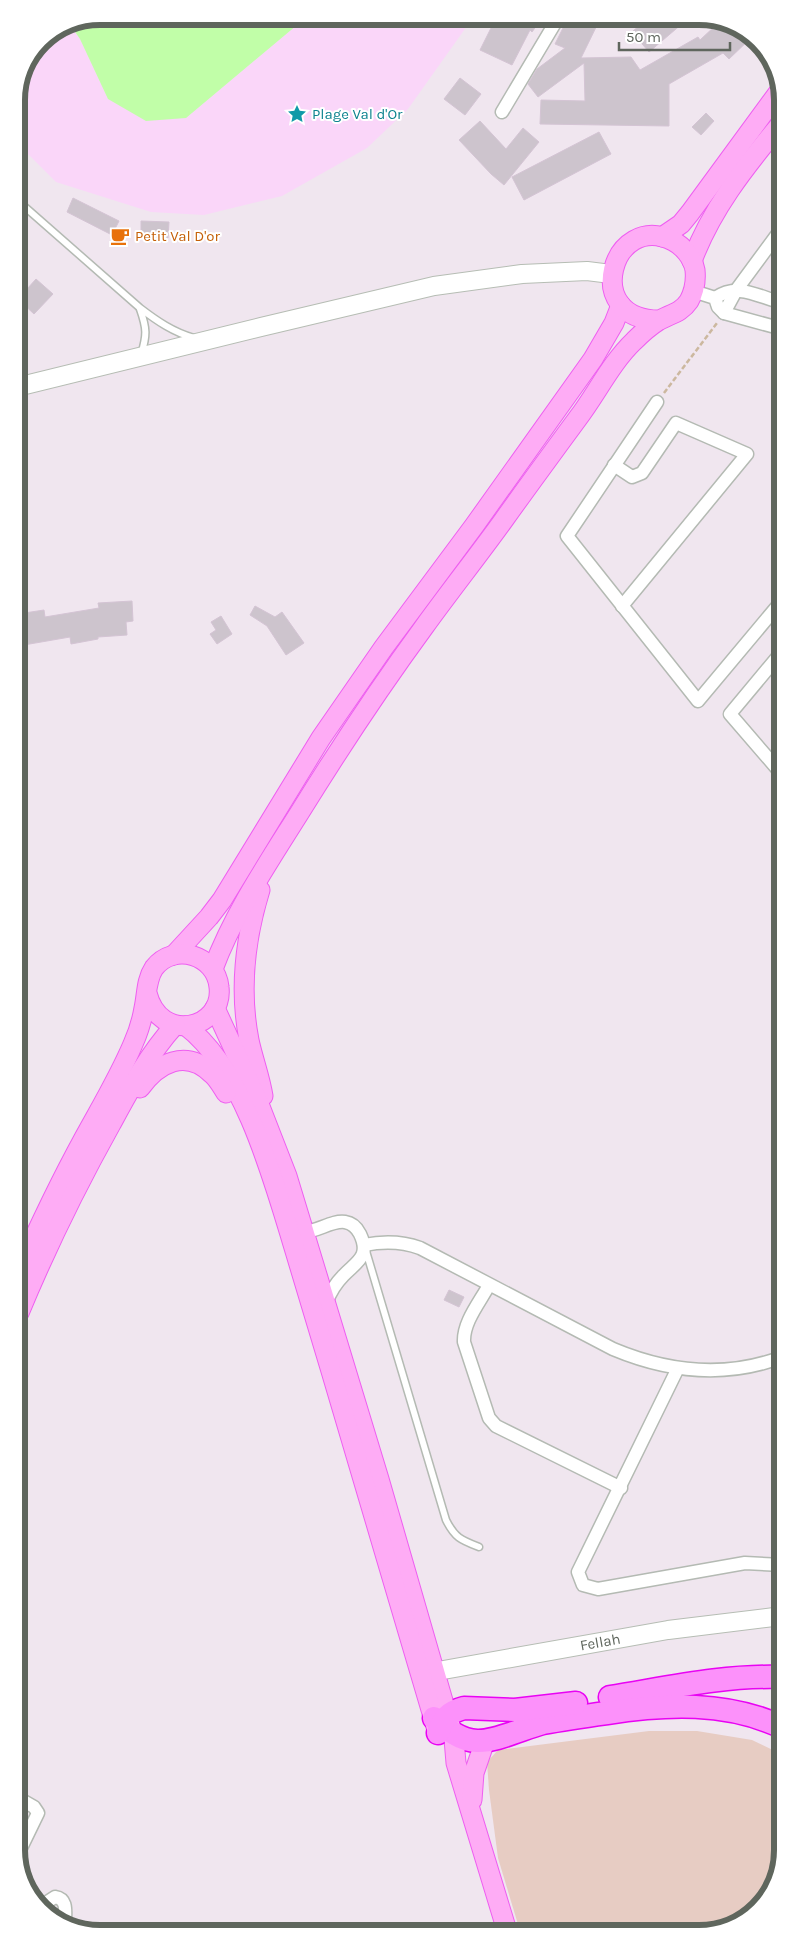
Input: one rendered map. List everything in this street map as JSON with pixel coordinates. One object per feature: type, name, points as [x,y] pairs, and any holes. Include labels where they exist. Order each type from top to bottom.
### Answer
[{"type":"highway","points":[[774,1677],[722,1679],[515,1710],[473,1708],[456,1710],[442,1720],[468,1740],[485,1740],[558,1720],[659,1706],[695,1706],[736,1712],[756,1716],[774,1724]]},
{"type":"main road","points":[[662,237],[682,224],[774,100]]},
{"type":"main road","points":[[692,261],[706,226],[726,194],[774,131]]},
{"type":"main road","points":[[213,969],[230,928],[275,852],[339,749],[424,627],[580,416],[619,357],[634,341],[660,320],[680,311],[689,300],[695,281],[695,270],[692,261],[680,246],[662,237],[652,236],[633,241],[618,255],[612,274],[612,285],[620,304],[628,312],[649,320],[660,320]]},
{"type":"main road","points":[[25,386],[434,286],[522,274],[587,272],[612,274]]},
{"type":"main road","points":[[25,1258],[53,1198],[134,1043],[144,1009],[147,984],[154,969],[160,962],[174,955],[222,900],[321,738],[384,647],[474,526],[593,359],[614,323],[620,304]]},
{"type":"main road","points":[[261,1129],[258,1072],[244,1007],[244,974],[247,942],[254,910],[275,852]]},
{"type":"main road","points":[[25,1300],[67,1207],[145,1063],[180,1025],[203,1020],[215,1008],[220,988],[213,969],[200,958],[192,955],[174,955]]},
{"type":"main road","points":[[147,992],[150,1003],[164,1021],[180,1025],[198,1035],[222,1066],[261,1129],[287,1176],[326,1303],[428,1673]]},
{"type":"main road","points":[[215,1008],[261,1129],[280,1201],[505,1925]]},
{"type":"main road","points":[[106,1133],[149,1076],[158,1068],[169,1063],[181,1061],[193,1062],[204,1067],[261,1129]]},
{"type":"main road","name":"Fellah","points":[[428,1673],[668,1630],[774,1617]]},
{"type":"main road","points":[[474,1824],[472,1807],[474,1773],[485,1740]]},
{"type":"street","points":[[502,112],[554,25]]},
{"type":"street","points":[[724,313],[737,290],[774,239]]},
{"type":"street","points":[[692,291],[715,298],[725,292],[737,290],[774,301]]},
{"type":"street","points":[[715,298],[718,306],[724,313],[774,327]]},
{"type":"street","points":[[657,402],[567,536],[698,701],[774,610]]},
{"type":"street","points":[[614,466],[632,476],[642,473],[676,423],[747,454],[622,606]]},
{"type":"street","points":[[774,661],[730,714],[774,764]]},
{"type":"street","points":[[303,1232],[312,1232],[340,1222],[346,1222],[356,1228],[364,1245],[362,1257],[336,1284],[326,1303]]},
{"type":"street","points":[[364,1245],[387,1242],[410,1244],[612,1349],[643,1360],[698,1371],[737,1370],[774,1359]]},
{"type":"street","points":[[489,1284],[466,1326],[464,1342],[492,1422],[621,1488]]},
{"type":"street","points":[[678,1368],[621,1488],[578,1572],[583,1585],[598,1589],[746,1563],[774,1565]]},
{"type":"street","points":[[25,1802],[34,1807],[38,1813],[25,1832]]},
{"type":"street","points":[[46,1902],[55,1896],[61,1898],[65,1902],[66,1917]]},
{"type":"lane","points":[[25,207],[140,308],[160,323],[182,335],[204,342]]},
{"type":"lane","points":[[140,308],[147,327],[146,340],[140,358]]},
{"type":"lane","points":[[364,1245],[446,1520],[452,1532],[461,1540],[479,1547]]},
{"type":"path","points":[[657,402],[724,313]]},
{"type":"shaded area","points":[[100,25],[297,25],[186,118],[146,121],[108,99],[80,39],[74,30],[85,26]]},
{"type":"shaded area","points":[[649,1731],[697,1731],[752,1740],[774,1751],[774,1850],[773,1865],[766,1883],[759,1896],[745,1910],[714,1924],[518,1925],[498,1858],[489,1790],[487,1762],[498,1750]]},
{"type":"sand","name":"Plage Val d'Or","points":[[297,25],[468,25],[408,109],[367,148],[282,196],[204,215],[151,212],[56,182],[25,151],[25,95],[33,67],[40,54],[58,38],[73,30],[80,39],[108,99],[186,118]]},
{"type":"building","points":[[492,25],[537,25],[532,32],[530,30],[512,65],[480,50]]},
{"type":"building","points":[[564,25],[597,25],[581,58],[631,57],[640,70],[698,37],[700,40],[715,26],[718,30],[720,28],[728,31],[747,42],[729,59],[723,53],[669,84],[669,126],[540,124],[541,100],[585,101],[584,63],[538,97],[528,84],[537,69],[565,48],[555,44]]},
{"type":"building","points":[[640,25],[681,25],[649,52],[632,32]]},
{"type":"building","points":[[460,78],[481,94],[465,115],[444,99]]},
{"type":"building","points":[[706,113],[714,121],[701,135],[692,127]]},
{"type":"building","points":[[480,121],[506,149],[523,128],[539,142],[504,185],[459,140]]},
{"type":"building","points":[[599,132],[611,154],[524,200],[512,177]]},
{"type":"building","points":[[73,198],[119,221],[112,235],[67,212]]},
{"type":"building","points":[[141,221],[169,222],[168,238],[141,238]]},
{"type":"building","points":[[36,279],[53,294],[34,314],[25,306],[25,291]]},
{"type":"building","points":[[132,601],[133,621],[126,622],[127,635],[98,637],[98,639],[71,644],[70,637],[25,645],[25,613],[44,610],[45,617],[99,608],[98,603]]},
{"type":"building","points":[[255,606],[275,617],[282,612],[304,643],[286,655],[267,626],[250,615]]},
{"type":"building","points":[[221,616],[232,634],[217,644],[210,634],[216,630],[211,622]]},
{"type":"building","points":[[449,1290],[464,1297],[459,1307],[444,1300]]},
{"type":"place","name":"Plage Val d'Or","points":[[297,114]]},
{"type":"place","name":"Petit Val D'or","points":[[120,236]]}]
